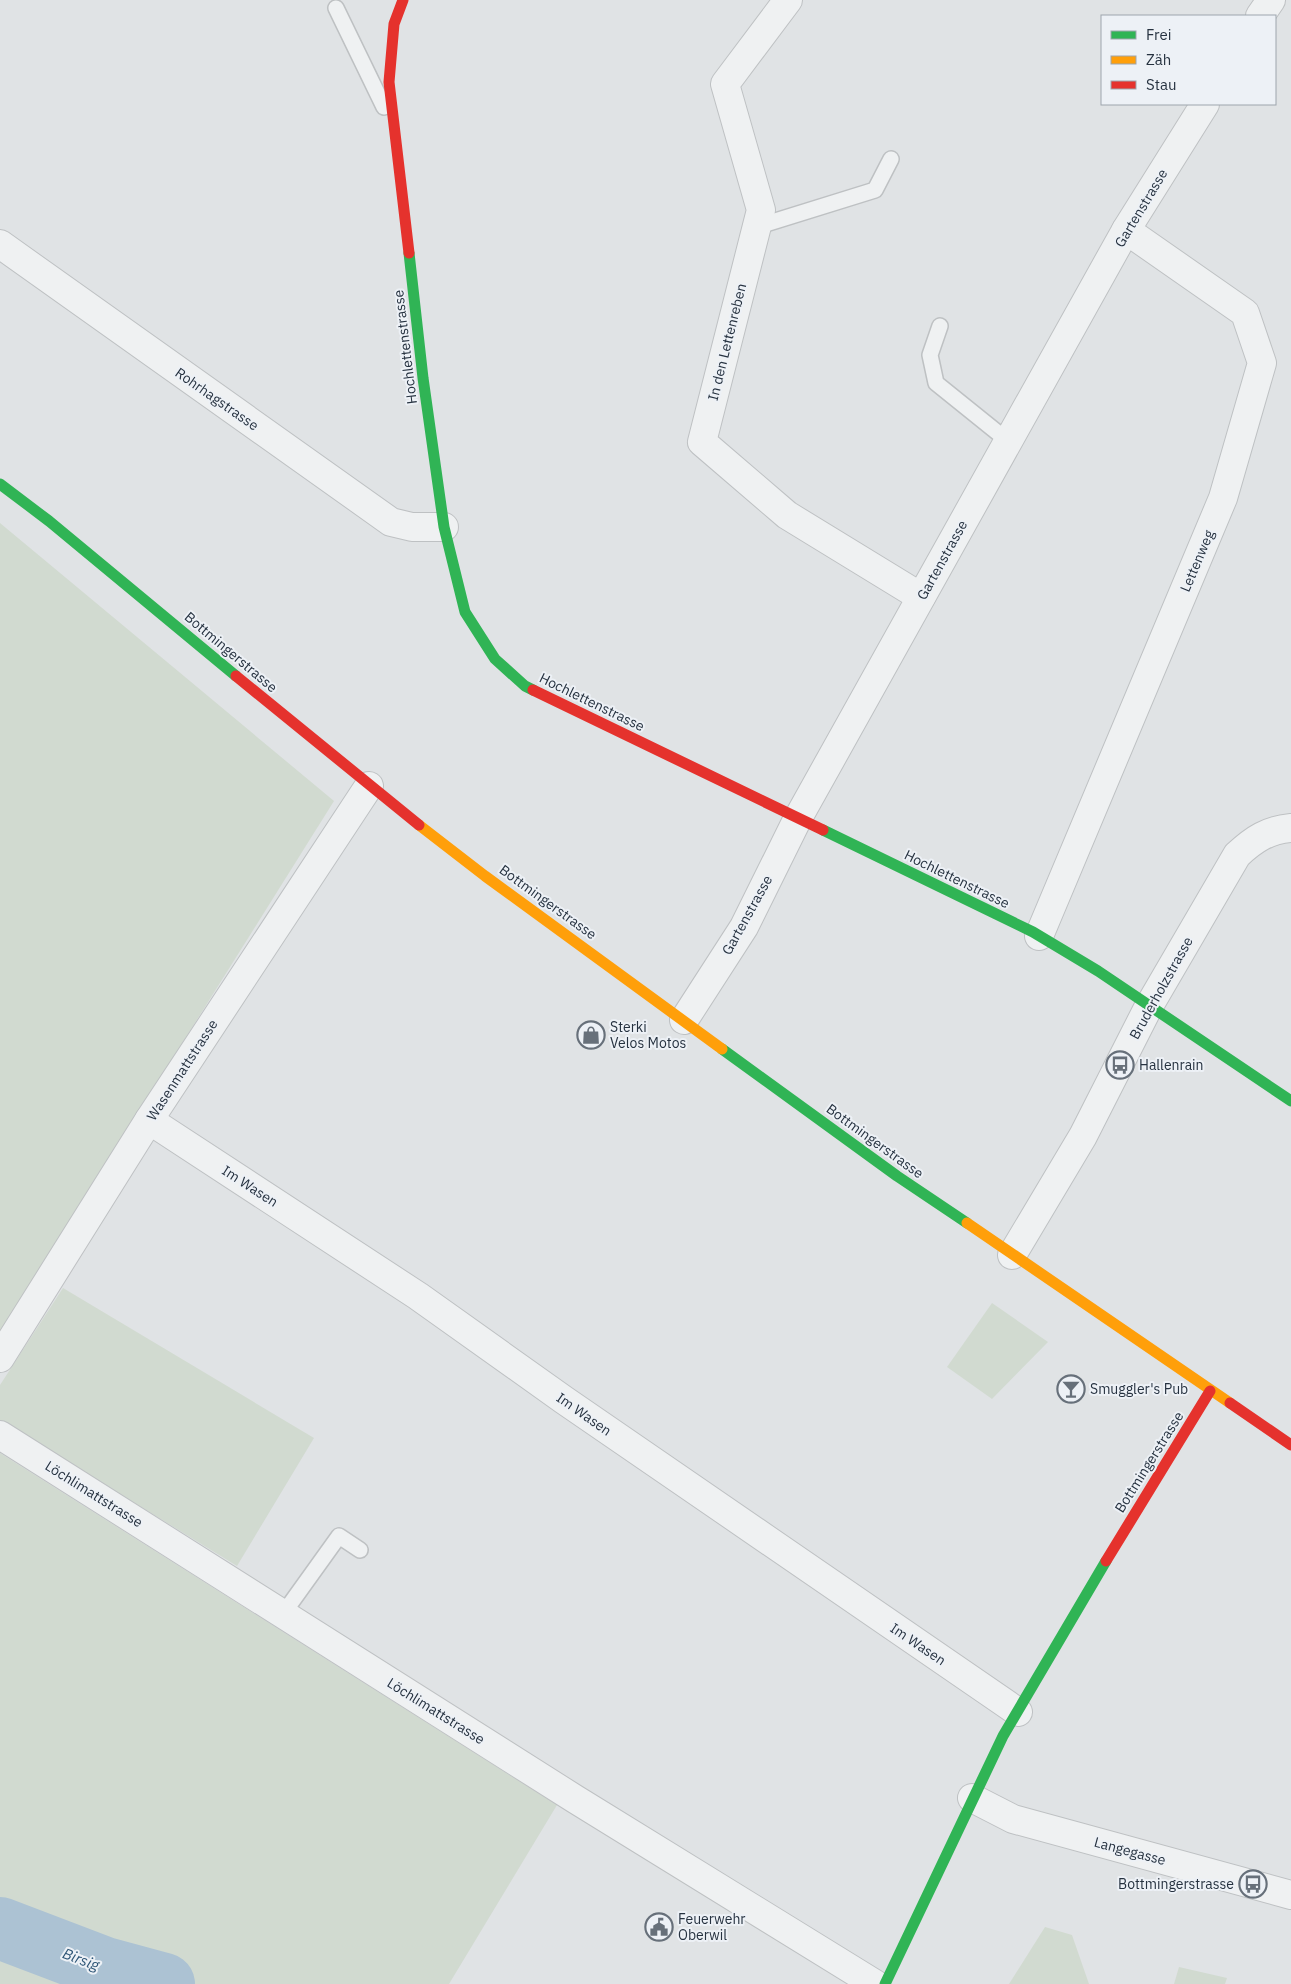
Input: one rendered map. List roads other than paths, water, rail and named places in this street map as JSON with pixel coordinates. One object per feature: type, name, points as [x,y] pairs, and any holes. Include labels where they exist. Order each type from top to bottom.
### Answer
[{"type":"street","name":"Hochlettenstrasse","points":[[403,0],[394,24],[389,82],[424,386],[444,527],[465,612],[495,659],[525,686],[1039,936],[1098,971],[1149,1006]]},
{"type":"street","name":"In den Lettenreben","points":[[788,0],[725,84],[761,210],[702,442],[787,515],[921,597]]},
{"type":"street","points":[[1261,15],[1271,0]]},
{"type":"street","name":"Gartenstrasse","points":[[684,1020],[744,926],[798,818],[1126,230],[1204,105]]},
{"type":"street","name":"Lettenweg","points":[[1039,936],[1223,498],[1262,363],[1245,313],[1126,230]]},
{"type":"street","name":"Rohrhagstrasse","points":[[0,244],[392,522],[412,527],[444,527]]},
{"type":"street","name":"Bottmingerstrasse","points":[[0,484],[49,520],[369,786],[485,876],[897,1176],[1210,1391],[1113,1548],[1003,1736],[885,1984]]},
{"type":"street","name":"Wasenmattstrasse","points":[[0,1358],[149,1120],[369,786]]},
{"type":"street","name":"Bruderholzstrasse","points":[[1012,1255],[1083,1136],[1149,1006],[1237,855],[1253,839],[1268,832],[1291,828]]},
{"type":"street","points":[[1149,1006],[1291,1101]]},
{"type":"street","name":"Im Wasen","points":[[149,1120],[418,1296],[572,1406],[1018,1712]]},
{"type":"street","points":[[1210,1391],[1291,1445]]},
{"type":"street","name":"Löchlimattstrasse","points":[[0,1435],[575,1799],[875,1984]]},
{"type":"street","name":"Langegasse","points":[[972,1798],[1013,1819],[1291,1895]]},
{"type":"lane","points":[[336,8],[395,128]]},
{"type":"lane","points":[[756,227],[876,190],[891,159]]},
{"type":"lane","points":[[940,326],[930,354],[936,383],[1008,441]]},
{"type":"lane","points":[[283,1614],[338,1536],[360,1550]]},
{"type":"waterway","name":"Birsig","points":[[0,1928],[105,1968],[164,1984]]},
{"type":"place","name":"Sterki Velos Motos","points":[[591,1035]]},
{"type":"place","name":"Hallenrain","points":[[1120,1065]]},
{"type":"place","name":"Smuggler's Pub","points":[[1071,1389]]},
{"type":"place","name":"Bottmingerstrasse","points":[[1253,1884]]},
{"type":"place","name":"Feuerwehr Oberwil","points":[[659,1927]]}]
